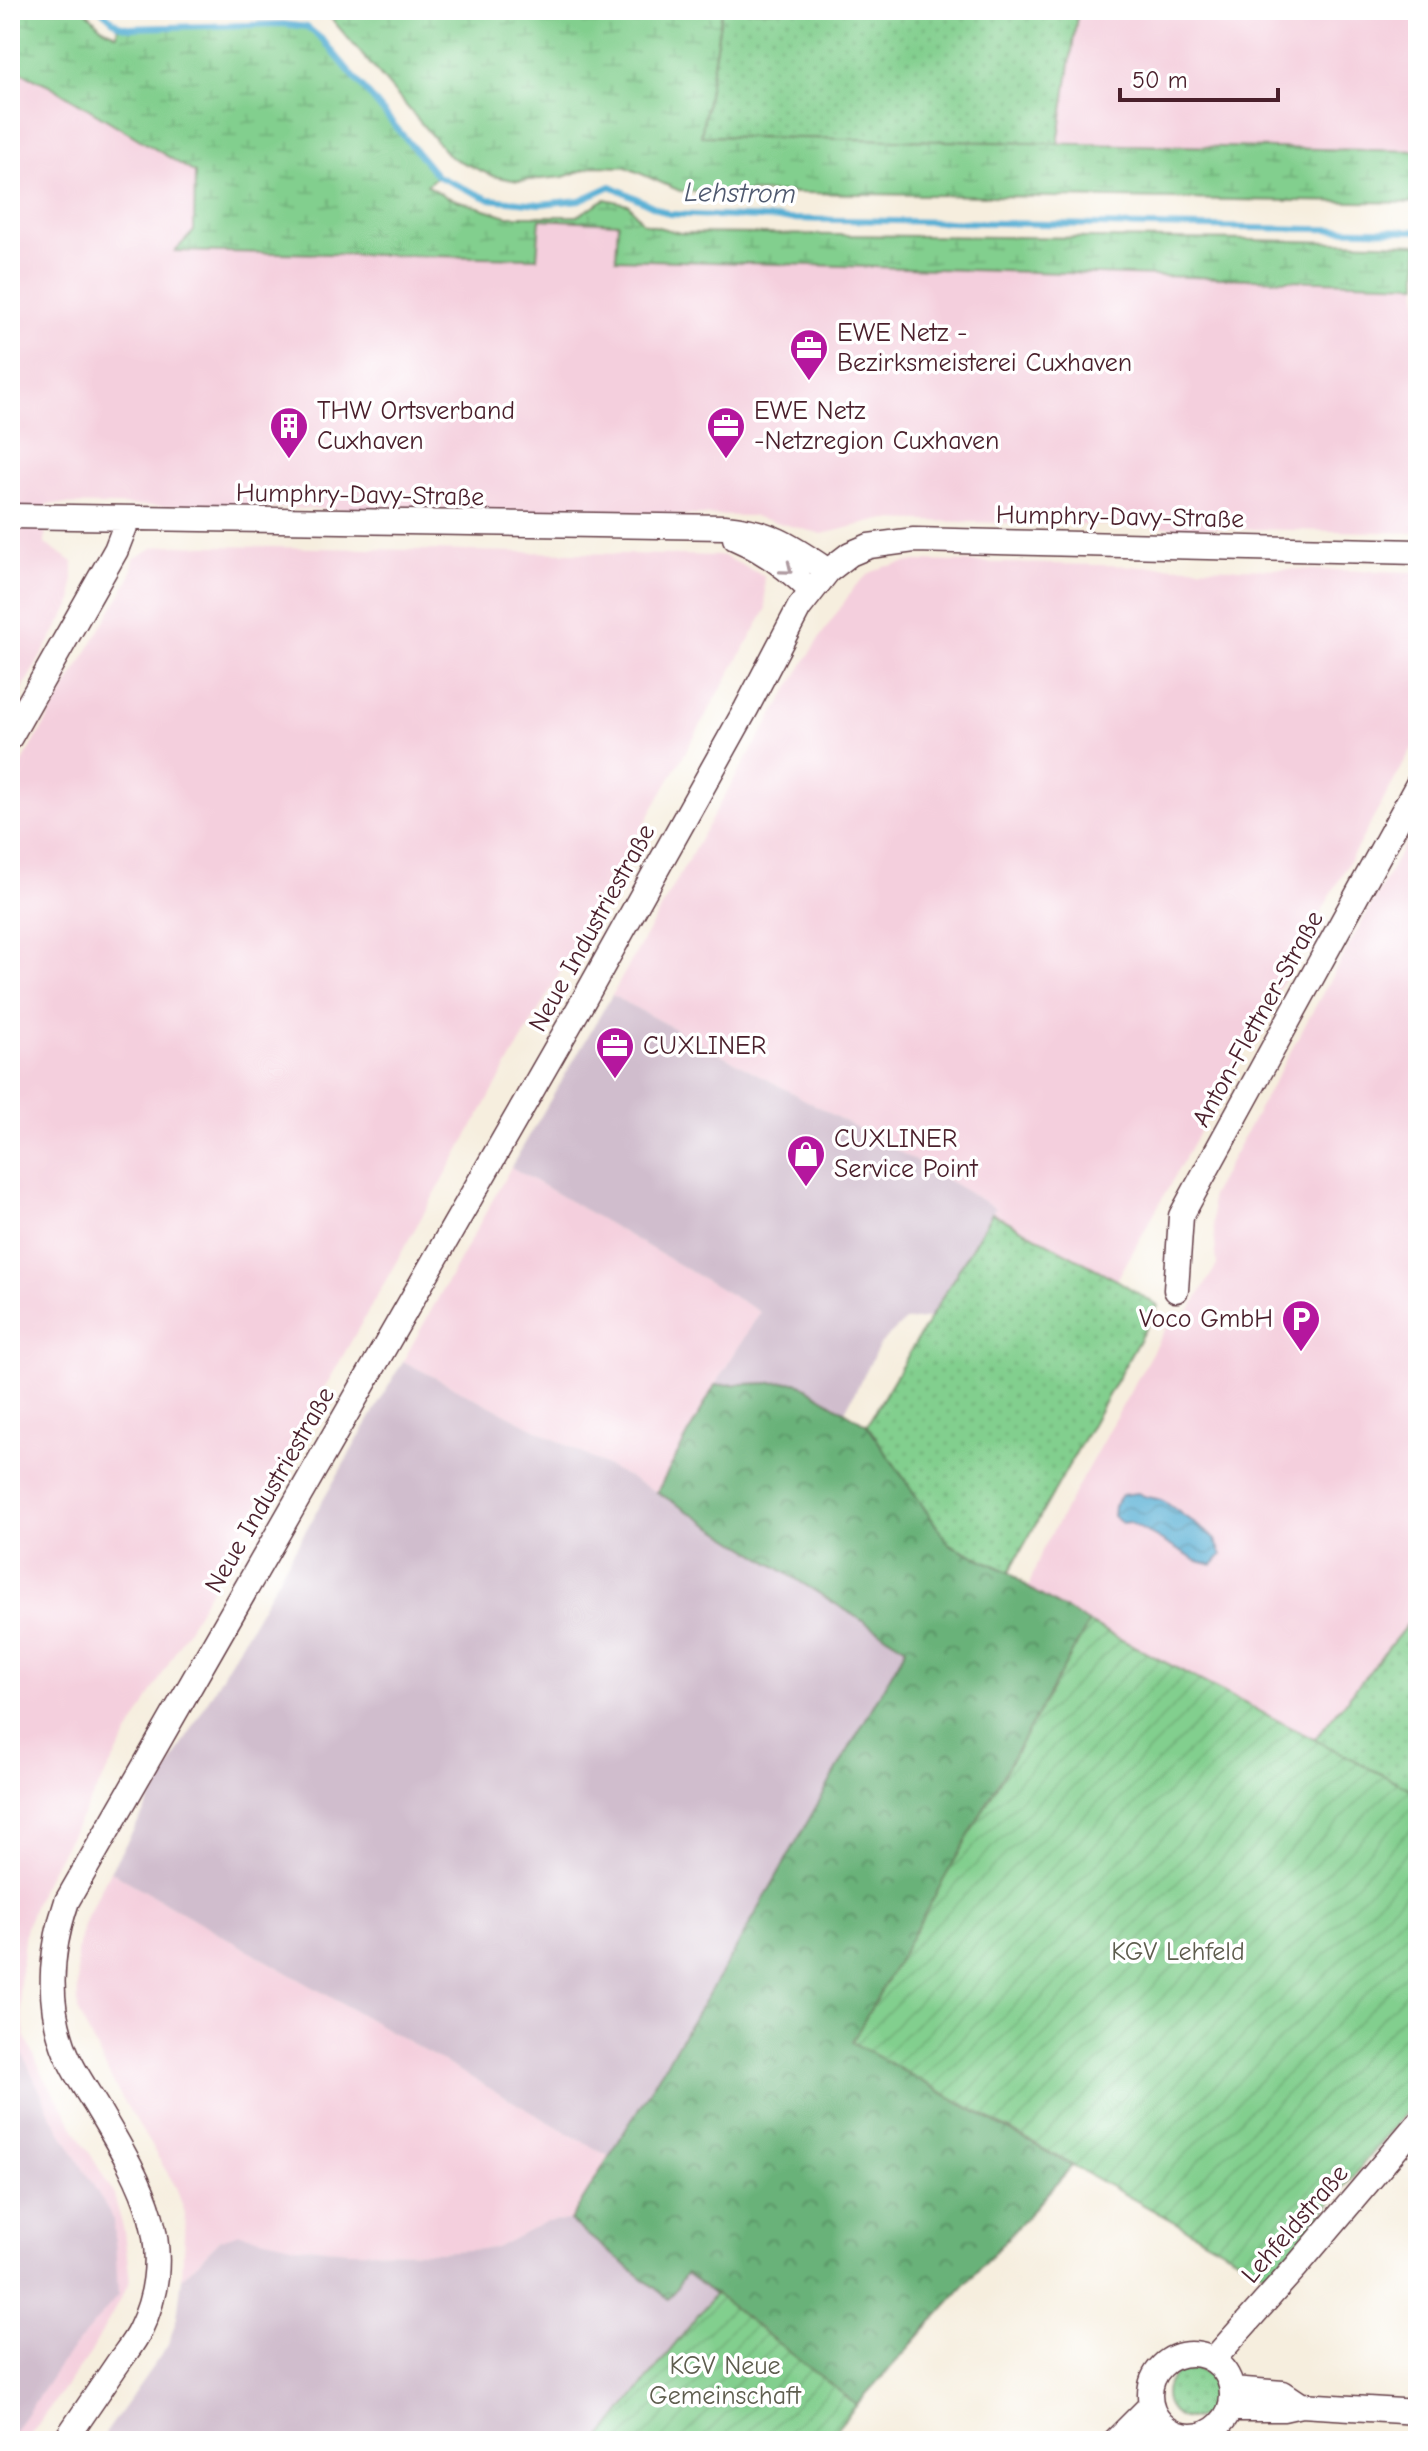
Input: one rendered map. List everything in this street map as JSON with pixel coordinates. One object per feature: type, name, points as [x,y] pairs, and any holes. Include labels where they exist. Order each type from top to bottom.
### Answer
[{"type":"street","name":"Humphry-Davy-Straße","points":[[10,516],[745,529],[790,544],[828,571]]},
{"type":"street","points":[[10,737],[116,550],[128,519]]},
{"type":"street","name":"Humphry-Davy-Straße","points":[[709,529],[756,547],[792,572],[811,591],[828,571],[850,554],[869,546],[914,540],[1418,552]]},
{"type":"street","name":"Neue Industriestraße","points":[[65,2441],[140,2331],[150,2304],[157,2263],[155,2228],[143,2192],[133,2169],[71,2064],[61,2040],[53,1978],[54,1951],[67,1901],[594,982],[811,591]]},
{"type":"street","name":"Anton-Flettner-Straße","points":[[1176,1290],[1181,1216],[1418,784]]},
{"type":"street","name":"Lehfeldstraße","points":[[1213,2360],[1418,2123]]},
{"type":"street","points":[[1142,2441],[1156,2413],[1152,2381],[1159,2368],[1185,2354],[1199,2354],[1222,2367],[1231,2399],[1214,2429],[1198,2438],[1171,2430],[1156,2413]]},
{"type":"street","points":[[1231,2399],[1283,2409],[1301,2405],[1418,2412]]},
{"type":"street","points":[[1115,2441],[1156,2413]]},
{"type":"shaded area","points":[[1078,10],[1418,10],[1418,151],[1058,144]]},
{"type":"shaded area","points":[[10,67],[49,85],[195,173],[194,231],[176,251],[537,258],[539,219],[618,223],[617,259],[1418,284],[1418,533],[881,520],[822,534],[752,516],[47,504],[45,544],[73,562],[73,601],[10,710]]},
{"type":"shaded area","points":[[155,547],[723,556],[764,576],[766,610],[41,1888],[25,1930],[19,1989],[25,2035],[42,2073],[113,2192],[124,2231],[130,2281],[90,2354],[25,2441],[10,2441],[10,784],[130,578],[134,558]]},
{"type":"shaded area","points":[[916,561],[1418,572],[1418,738],[1117,1280],[992,1213],[995,1208],[879,1140],[612,995],[725,795],[818,640],[856,585],[870,573],[884,567]]},
{"type":"shaded area","points":[[1418,820],[1418,1611],[1314,1740],[1028,1588],[1042,1551],[1175,1311],[1186,1316],[1217,1265],[1211,1196]]},
{"type":"shaded area","name":"CUXLINER","points":[[612,995],[879,1140],[995,1208],[930,1318],[905,1321],[880,1344],[845,1411],[796,1382],[715,1385],[760,1312],[511,1167]]},
{"type":"shaded area","points":[[511,1167],[760,1312],[715,1385],[657,1492],[403,1361]]},
{"type":"shaded area","points":[[403,1361],[657,1492],[906,1648],[734,1952],[610,2157],[110,1871]]},
{"type":"shaded area","points":[[110,1871],[610,2157],[570,2221],[545,2222],[496,2248],[438,2252],[349,2251],[221,2239],[182,2278],[185,2214],[176,2187],[114,2085],[78,2012],[77,1952],[84,1923]]},
{"type":"shaded area","points":[[10,2026],[51,2115],[114,2220],[118,2295],[61,2363],[10,2438]]},
{"type":"shaded area","points":[[570,2221],[668,2298],[686,2272],[715,2294],[599,2441],[100,2441],[168,2345],[177,2317],[182,2278],[221,2239],[240,2233],[296,2246],[349,2251],[438,2252],[496,2248],[545,2222]]},
{"type":"green space","points":[[10,10],[85,10],[101,27],[117,35],[118,25],[130,28],[283,24],[307,27],[323,40],[437,176],[427,185],[447,197],[507,216],[577,216],[605,199],[628,204],[643,223],[680,233],[1418,244],[1418,284],[616,259],[618,223],[540,219],[537,258],[175,251],[194,231],[195,173],[49,85],[10,67]]},
{"type":"green space","points":[[309,10],[722,10],[701,136],[1418,151],[1418,203],[680,191],[626,167],[595,166],[563,177],[518,181],[493,176],[450,157],[330,17]]},
{"type":"green space","points":[[722,10],[1078,10],[1058,144],[701,136]]},
{"type":"green space","points":[[992,1213],[1117,1280],[1158,1306],[1009,1572],[949,1544],[867,1425]]},
{"type":"green space","points":[[797,1382],[867,1425],[949,1544],[1009,1572],[1028,1588],[1089,1623],[853,2042],[1072,2166],[857,2405],[686,2273],[669,2299],[570,2221],[734,1952],[906,1648],[657,1492],[715,1385]]},
{"type":"green space","points":[[1418,1611],[1418,1793],[1314,1740]]},
{"type":"green space","name":"KGV Lehfeld","points":[[1089,1623],[1418,1793],[1418,2097],[1271,2276],[852,2042]]},
{"type":"green space","name":"KGV Neue Gemeinschaft","points":[[715,2294],[857,2405],[826,2441],[599,2441]]},
{"type":"green space","points":[[1191,2369],[1209,2376],[1216,2394],[1209,2412],[1191,2419],[1173,2412],[1166,2394],[1173,2376]]},
{"type":"water","points":[[1138,1493],[1165,1502],[1214,1538],[1222,1555],[1213,1565],[1197,1561],[1113,1516],[1114,1506],[1122,1495]]},
{"type":"waterway","name":"Lehstrom","points":[[101,10],[118,25],[130,28],[283,24],[307,27],[323,40],[437,176],[489,199],[540,204],[580,200],[611,186],[669,214],[1418,231]]},
{"type":"place","name":"EWE Netz - Bezirksmeisterei Cuxhaven","points":[[809,382]]},
{"type":"place","name":"THW Ortsverband Cuxhaven","points":[[289,460]]},
{"type":"place","name":"EWE Netz -Netzregion Cuxhaven","points":[[726,460]]},
{"type":"place","name":"CUXLINER","points":[[615,1080]]},
{"type":"place","name":"CUXLINER Service Point","points":[[806,1188]]},
{"type":"place","name":"Voco GmbH","points":[[1301,1353]]}]
